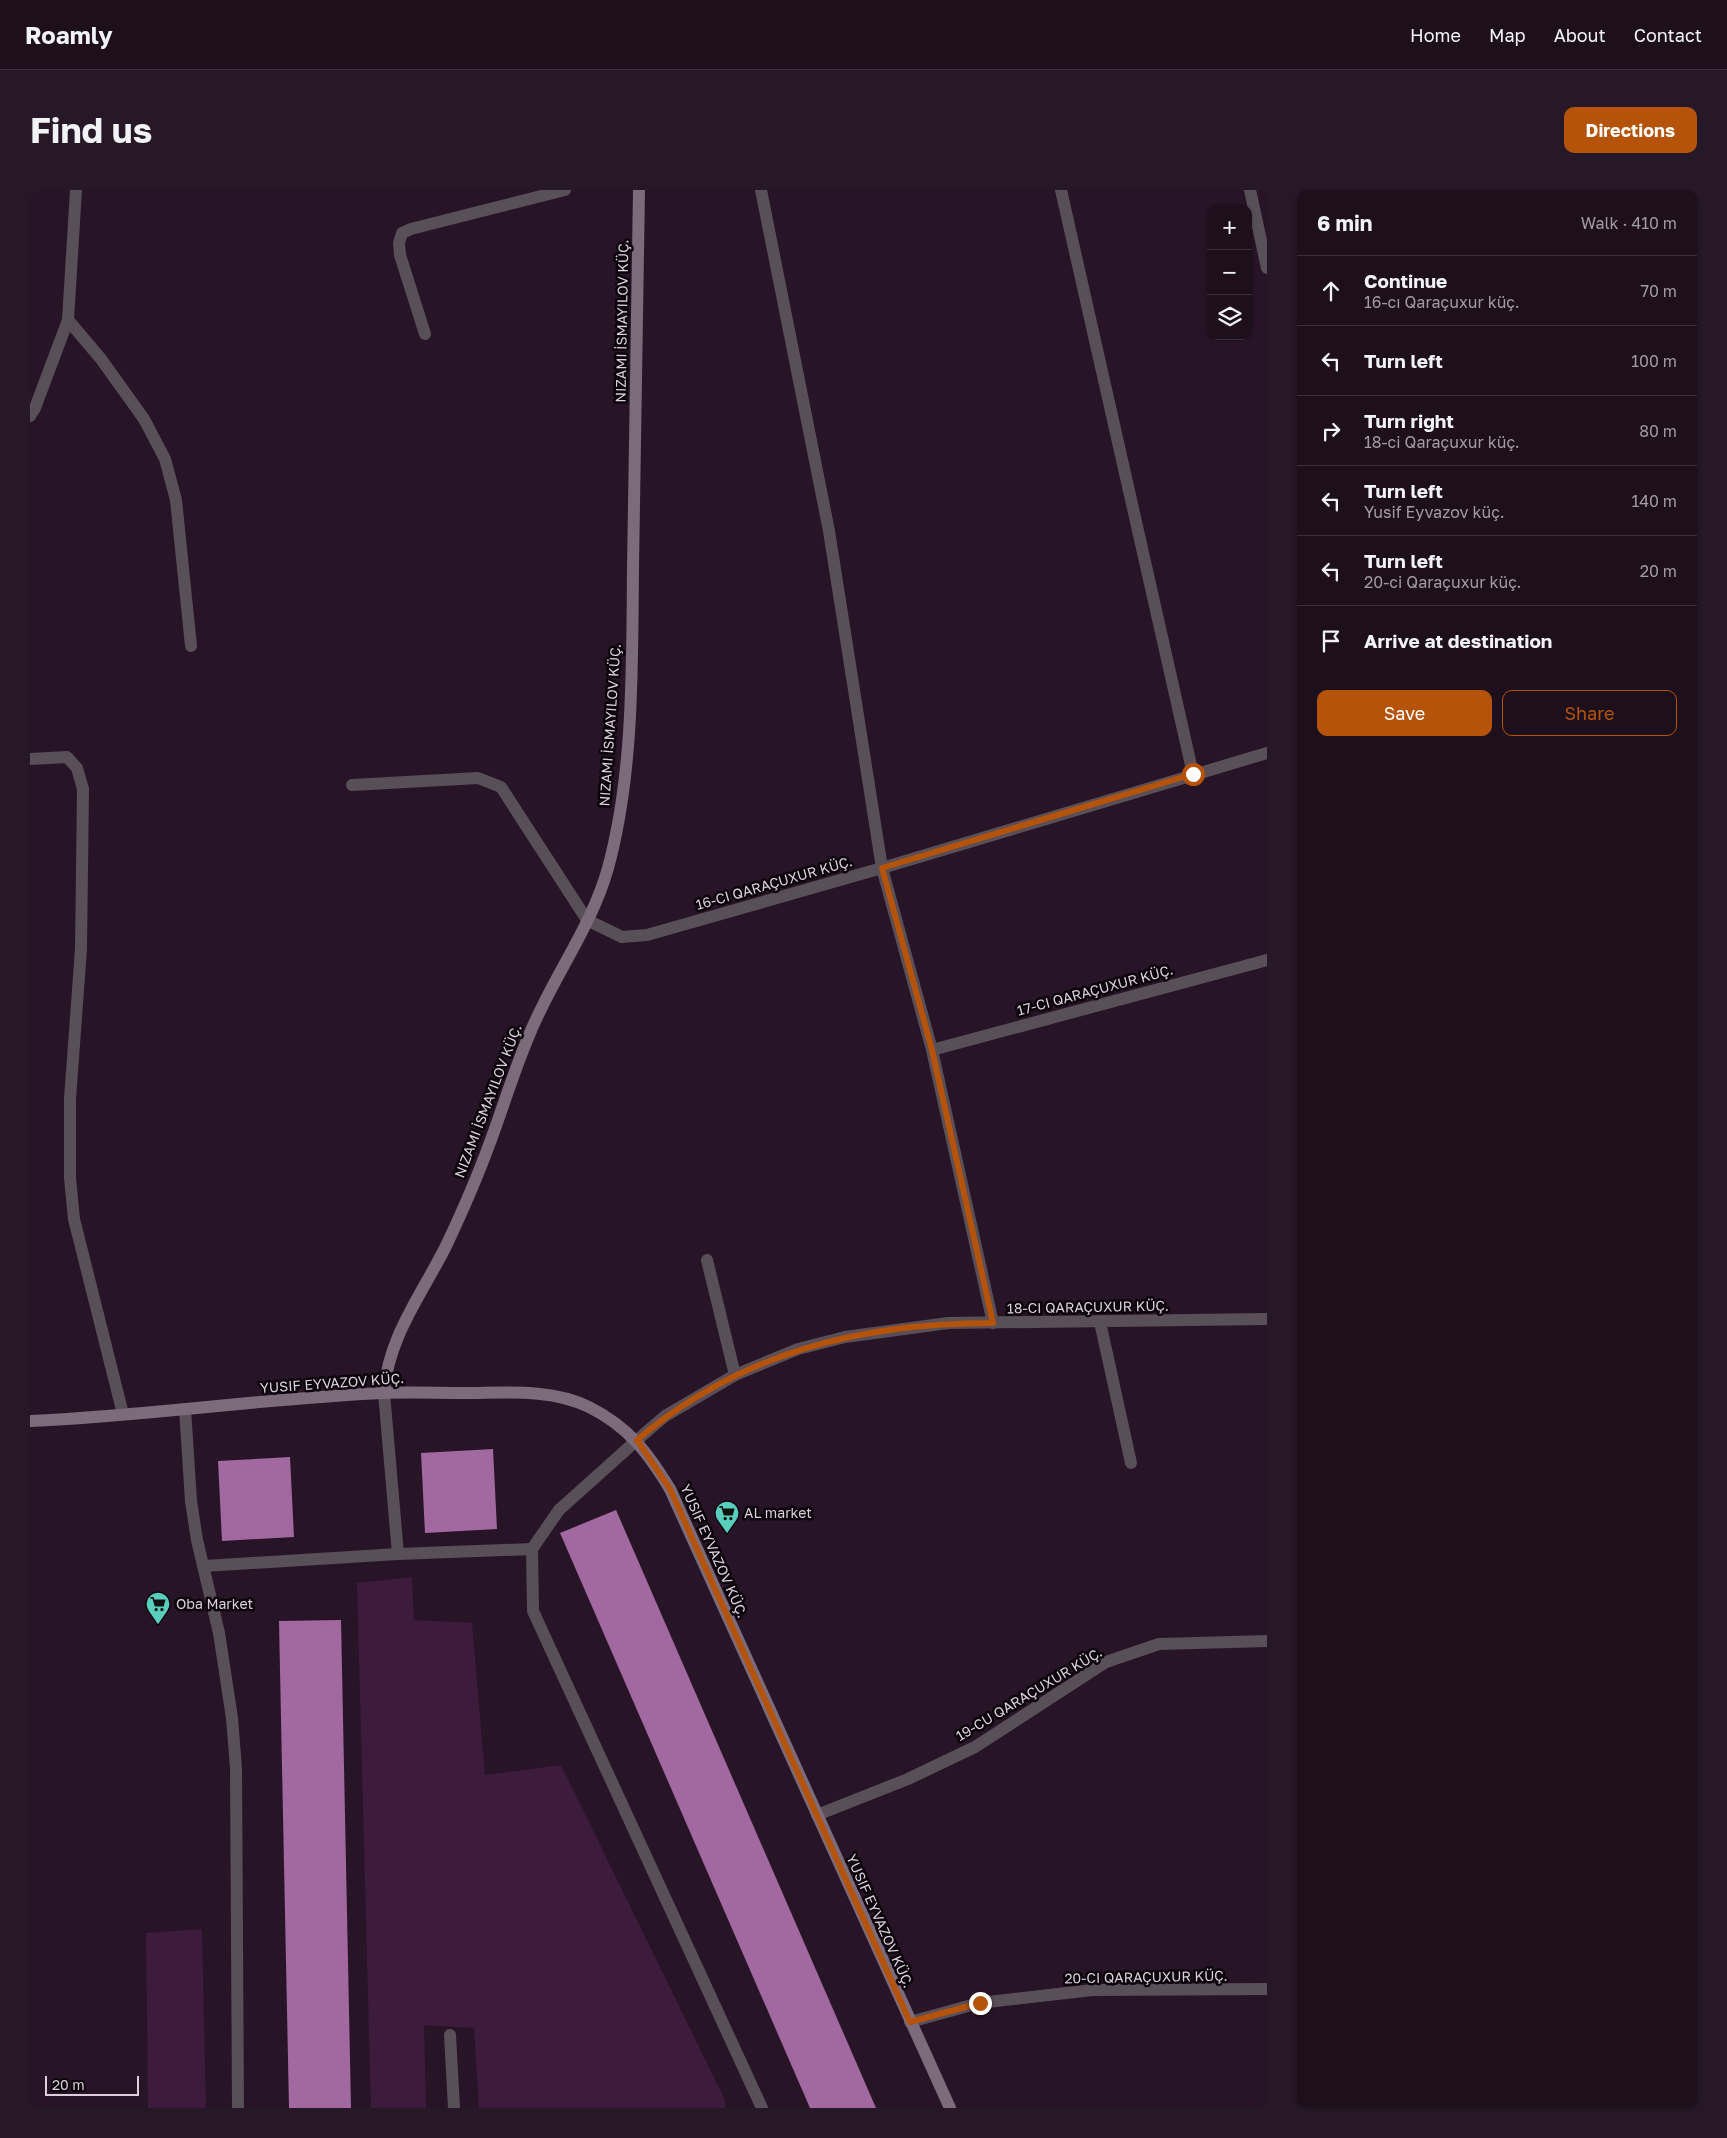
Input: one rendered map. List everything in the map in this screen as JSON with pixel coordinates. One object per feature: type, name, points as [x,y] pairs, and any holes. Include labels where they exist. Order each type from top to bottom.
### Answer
[{"type":"street","points":[[30,416],[35,408],[68,320],[76,190]]},
{"type":"street","points":[[425,334],[400,254],[399,243],[402,233],[411,229],[565,190]]},
{"type":"street","points":[[398,1554],[384,1393],[386,1369],[392,1347],[447,1244],[489,1146],[530,1030],[587,920],[607,870],[614,839],[626,759],[629,714],[639,190]]},
{"type":"street","points":[[761,190],[829,531],[882,868],[932,1050],[993,1323]]},
{"type":"street","points":[[1061,190],[1193,774]]},
{"type":"street","points":[[1250,190],[1267,268]]},
{"type":"street","points":[[68,320],[101,359],[144,419],[165,459],[176,500],[191,646]]},
{"type":"street","points":[[352,785],[478,778],[501,787],[587,920],[622,937],[647,935],[882,868],[1267,753]]},
{"type":"street","points":[[30,759],[67,757],[77,768],[82,789],[81,949],[70,1099],[70,1178],[74,1219],[123,1414]]},
{"type":"street","name":"17-CI QARAÇUXUR KÜÇ.","points":[[932,1050],[1267,960]]},
{"type":"street","points":[[708,1260],[735,1375]]},
{"type":"street","name":"18-CI QARAÇUXUR KÜÇ.","points":[[532,1549],[559,1510],[665,1416],[735,1375],[798,1349],[845,1337],[948,1323],[1267,1319]]},
{"type":"street","points":[[1100,1322],[1131,1463]]},
{"type":"street","name":"YUSIF EYVAZOV KÜÇ.","points":[[30,1421],[384,1393],[534,1393],[561,1398],[588,1407],[617,1424],[637,1440],[670,1489],[950,2108]]},
{"type":"street","points":[[184,1409],[191,1501],[225,1672],[232,1718],[236,1768],[238,2108]]},
{"type":"street","points":[[204,1566],[398,1554],[532,1549],[533,1611],[762,2108]]},
{"type":"street","name":"19-CU QARAÇUXUR KÜÇ.","points":[[817,1815],[908,1779],[974,1747],[1106,1662],[1159,1644],[1267,1641]]},
{"type":"street","name":"20-CI QARAÇUXUR KÜÇ.","points":[[910,2022],[980,2003],[1093,1990],[1267,1990]]},
{"type":"street","points":[[450,2035],[454,2108]]},
{"type":"shaded area","points":[[412,1577],[414,1620],[472,1623],[485,1775],[561,1765],[725,2100],[725,2108],[479,2108],[474,2028],[424,2025],[426,2108],[371,2108],[357,1583]]},
{"type":"shaded area","points":[[202,1929],[206,2108],[148,2108],[146,1933]]},
{"type":"building","points":[[493,1449],[497,1529],[425,1533],[421,1453]]},
{"type":"building","points":[[290,1457],[294,1537],[222,1541],[218,1461]]},
{"type":"building","points":[[616,1510],[876,2108],[810,2108],[560,1533]]},
{"type":"building","points":[[341,1620],[351,2108],[289,2108],[279,1621]]},
{"type":"place","name":"AL market","points":[[727,1534]]},
{"type":"place","name":"Oba Market","points":[[158,1625]]},
{"type":"route","points":[[980,2003],[910,2022],[670,1489],[637,1440],[665,1416],[735,1375],[798,1349],[845,1337],[894,1330],[948,1323],[993,1323],[932,1050],[882,868],[1193,774]]}]
